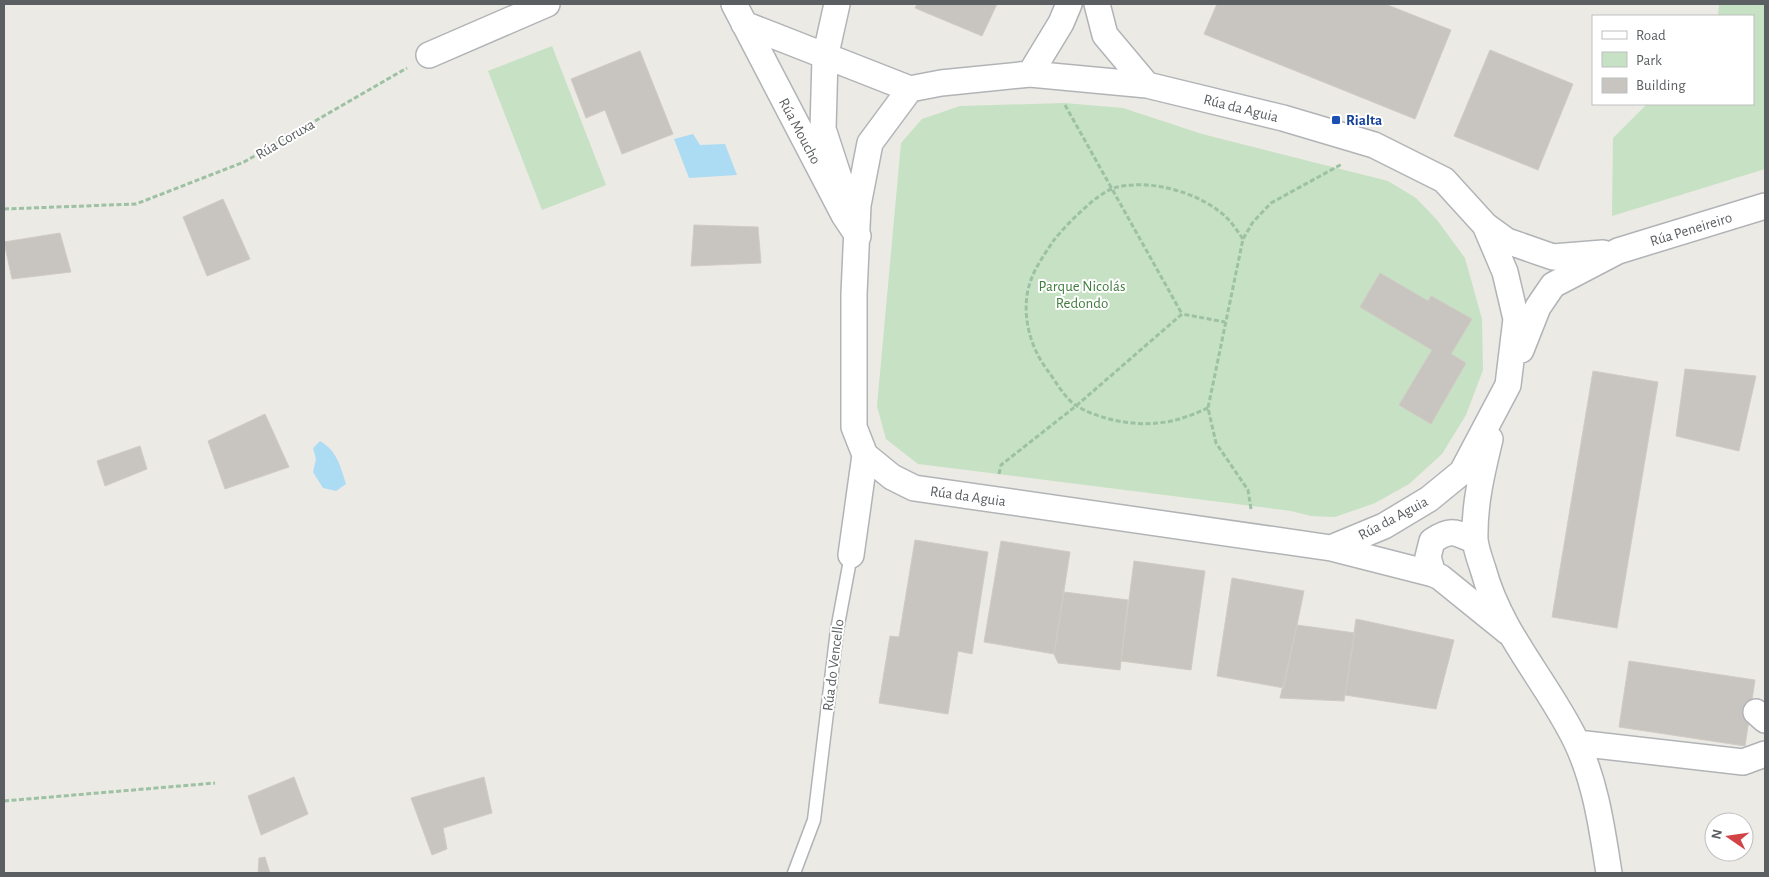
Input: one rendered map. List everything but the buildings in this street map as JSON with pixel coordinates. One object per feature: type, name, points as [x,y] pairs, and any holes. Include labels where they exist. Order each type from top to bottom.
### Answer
[{"type":"street","points":[[430,55],[547,4]]},
{"type":"street","points":[[836,4],[824,58],[823,129],[843,189],[858,205]]},
{"type":"street","points":[[1041,75],[1069,4]]},
{"type":"street","points":[[1096,4],[1104,35],[1147,85]]},
{"type":"street","name":"Rúa Moucho","points":[[739,14],[824,58],[910,89]]},
{"type":"street","name":"Rúa Moucho","points":[[739,14],[844,215],[858,236]]},
{"type":"street","name":"Rúa da Aguia","points":[[1508,632],[1440,576],[1433,574],[1331,548],[1255,539],[914,488],[892,477],[865,455],[854,427],[854,294],[858,205],[870,143],[910,89],[950,82],[1041,75],[1147,85],[1283,118],[1374,145],[1444,180],[1485,225],[1505,272],[1516,319],[1504,395],[1478,489],[1475,542],[1488,587],[1508,632],[1550,696],[1577,743],[1599,811],[1609,873]]},
{"type":"street","name":"Rúa Peneireiro","points":[[1504,395],[1538,307],[1553,285],[1618,251],[1765,206]]},
{"type":"street","name":"Rúa Peneireiro","points":[[1485,225],[1507,242],[1553,257],[1618,251]]},
{"type":"street","name":"Rúa da Aguia","points":[[1331,548],[1384,526],[1429,500],[1462,472],[1504,395]]},
{"type":"street","name":"Rúa do Vencello","points":[[850,555],[865,455]]},
{"type":"street","points":[[1433,574],[1428,557],[1432,541],[1445,532],[1455,532],[1475,542]]},
{"type":"street","points":[[1577,743],[1743,762],[1765,754]]},
{"type":"lane","name":"Rúa do Vencello","points":[[794,873],[814,820],[837,630],[850,555]]},
{"type":"path","name":"Rúa Coruxa","points":[[4,208],[136,204],[244,162],[430,55]]},
{"type":"path","points":[[1041,75],[1064,103],[1182,314]]},
{"type":"path","points":[[1255,539],[1248,490],[1216,443],[1208,408],[1243,239],[1253,222],[1271,203],[1374,145]]},
{"type":"path","points":[[1208,408],[1189,416],[1157,424],[1126,422],[1102,416],[1076,406],[1037,356],[1028,327],[1028,290],[1041,258],[1063,228],[1112,189],[1136,185],[1164,186],[1203,202],[1219,212],[1226,217],[1243,239]]},
{"type":"path","points":[[1182,314],[1225,322]]},
{"type":"path","points":[[992,499],[1001,465],[1076,406],[1182,314]]},
{"type":"path","points":[[4,801],[215,783]]},
{"type":"green space","points":[[1719,4],[1765,4],[1765,169],[1612,216],[1613,138],[1646,105],[1754,105],[1754,15],[1718,15]]},
{"type":"green space","points":[[552,46],[606,185],[542,210],[488,71]]},
{"type":"green space","name":"Parque Nicolás Redondo","points":[[1064,103],[1123,108],[1202,134],[1388,181],[1416,198],[1437,220],[1465,258],[1482,319],[1483,370],[1466,415],[1442,454],[1409,484],[1375,503],[1335,517],[1311,516],[1291,511],[918,464],[886,439],[877,406],[901,143],[922,119],[960,106]]},
{"type":"water","points":[[693,134],[700,145],[725,144],[737,175],[689,178],[674,139]]},
{"type":"water","points":[[320,441],[334,454],[344,477],[346,484],[336,491],[323,488],[313,472],[316,459],[313,448]]},
{"type":"place","name":"Rialta","points":[[1336,120]]}]
